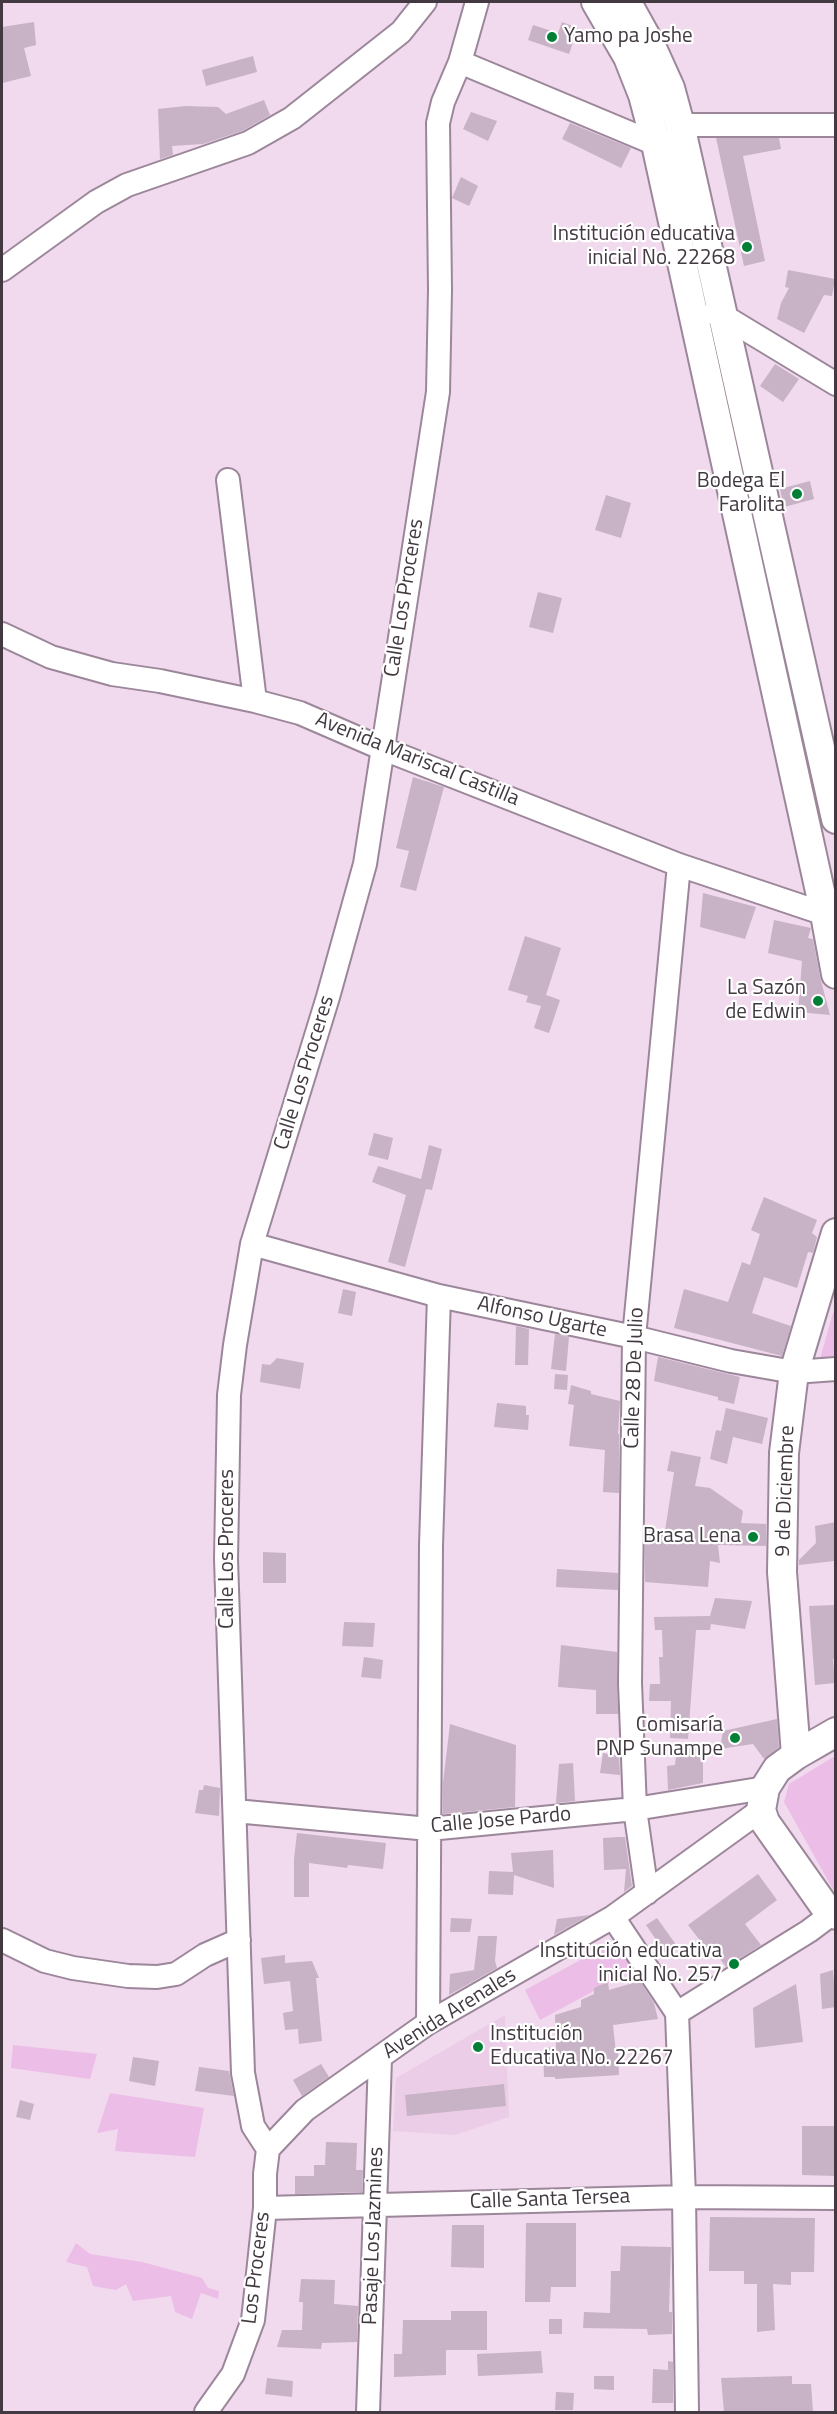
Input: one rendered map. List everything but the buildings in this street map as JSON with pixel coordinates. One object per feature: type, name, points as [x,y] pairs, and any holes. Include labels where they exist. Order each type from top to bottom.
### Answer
[{"type":"main road","points":[[596,2],[627,57],[643,95],[656,144],[830,913],[836,974]]},
{"type":"main road","points":[[623,2],[631,10],[651,46],[670,88],[680,126],[836,819]]},
{"type":"main road","name":"9 de Diciembre","points":[[796,1755],[782,1572],[784,1453],[794,1372],[836,1233]]},
{"type":"main road","points":[[834,1914],[825,1906],[765,1822],[763,1799],[777,1769],[836,1732]]},
{"type":"street","points":[[2,270],[96,202],[127,185],[248,143],[292,118],[401,32],[425,2]]},
{"type":"street","name":"Calle Los Proceres","points":[[268,2149],[253,2126],[243,2073],[225,1559],[229,1395],[252,1244],[328,997],[365,864],[381,748],[438,392],[440,290],[438,123],[443,102],[460,62],[477,2]]},
{"type":"street","points":[[460,62],[656,144]]},
{"type":"street","points":[[680,126],[836,124]]},
{"type":"street","points":[[692,306],[722,315],[836,384]]},
{"type":"street","points":[[228,480],[255,701]]},
{"type":"street","name":"Avenida Mariscal Castilla","points":[[2,634],[51,657],[112,674],[160,681],[300,713],[381,748],[679,865],[830,913]]},
{"type":"street","name":"Calle 28 De Julio","points":[[647,1893],[635,1809],[630,1683],[634,1337],[679,865]]},
{"type":"street","name":"Alfonso Ugarte","points":[[252,1244],[439,1296],[634,1337],[730,1361],[794,1372],[836,1369]]},
{"type":"street","points":[[428,2023],[431,1545],[439,1296]]},
{"type":"street","name":"Calle Jose Pardo","points":[[235,1811],[429,1828],[763,1799]]},
{"type":"street","name":"Avenida Arenales","points":[[268,2149],[305,2110],[428,2023],[613,1917],[647,1893],[763,1799]]},
{"type":"street","points":[[677,2013],[834,1914]]},
{"type":"street","points":[[613,1917],[677,2013],[684,2197],[687,2412]]},
{"type":"street","points":[[2,1940],[45,1961],[73,1968],[128,1976],[157,1977],[176,1974],[205,1955],[239,1940]]},
{"type":"street","name":"Pasaje Los Jazmines","points":[[368,2412],[380,2059]]},
{"type":"street","name":"Los Proceres","points":[[206,2412],[233,2374],[254,2320],[265,2208],[268,2149]]},
{"type":"street","name":"Calle Santa Tersea","points":[[265,2208],[684,2197],[836,2198]]},
{"type":"shaded area","points":[[835,1306],[835,1360],[819,1362]]},
{"type":"shaded area","points":[[835,1756],[835,1893],[784,1802],[789,1784]]},
{"type":"shaded area","points":[[612,1943],[630,1952],[642,1965],[540,2020],[525,1990]]},
{"type":"shaded area","name":"Institución Educativa No. 22267","points":[[505,2015],[509,2117],[455,2135],[393,2131],[396,2078]]},
{"type":"shaded area","points":[[13,2045],[97,2054],[90,2079],[11,2068]]},
{"type":"shaded area","points":[[110,2093],[204,2108],[195,2157],[115,2151],[118,2129],[97,2133]]},
{"type":"shaded area","points":[[76,2243],[90,2254],[142,2262],[202,2278],[208,2288],[219,2291],[218,2299],[201,2293],[192,2319],[175,2312],[171,2296],[133,2301],[126,2284],[116,2290],[93,2286],[87,2267],[66,2262]]},
{"type":"place","name":"Yamo pa Joshe","points":[[552,37]]},
{"type":"place","name":"Institución educativa inicial No. 22268","points":[[747,247]]},
{"type":"place","name":"Bodega El Farolita","points":[[797,494]]},
{"type":"place","name":"La Sazón de Edwin","points":[[818,1001]]},
{"type":"place","name":"Brasa Lena","points":[[753,1537]]},
{"type":"place","name":"Comisaría PNP Sunampe","points":[[735,1738]]},
{"type":"place","name":"Institución educativa inicial No. 257","points":[[734,1964]]},
{"type":"place","name":"Institución Educativa No. 22267","points":[[478,2047]]}]
